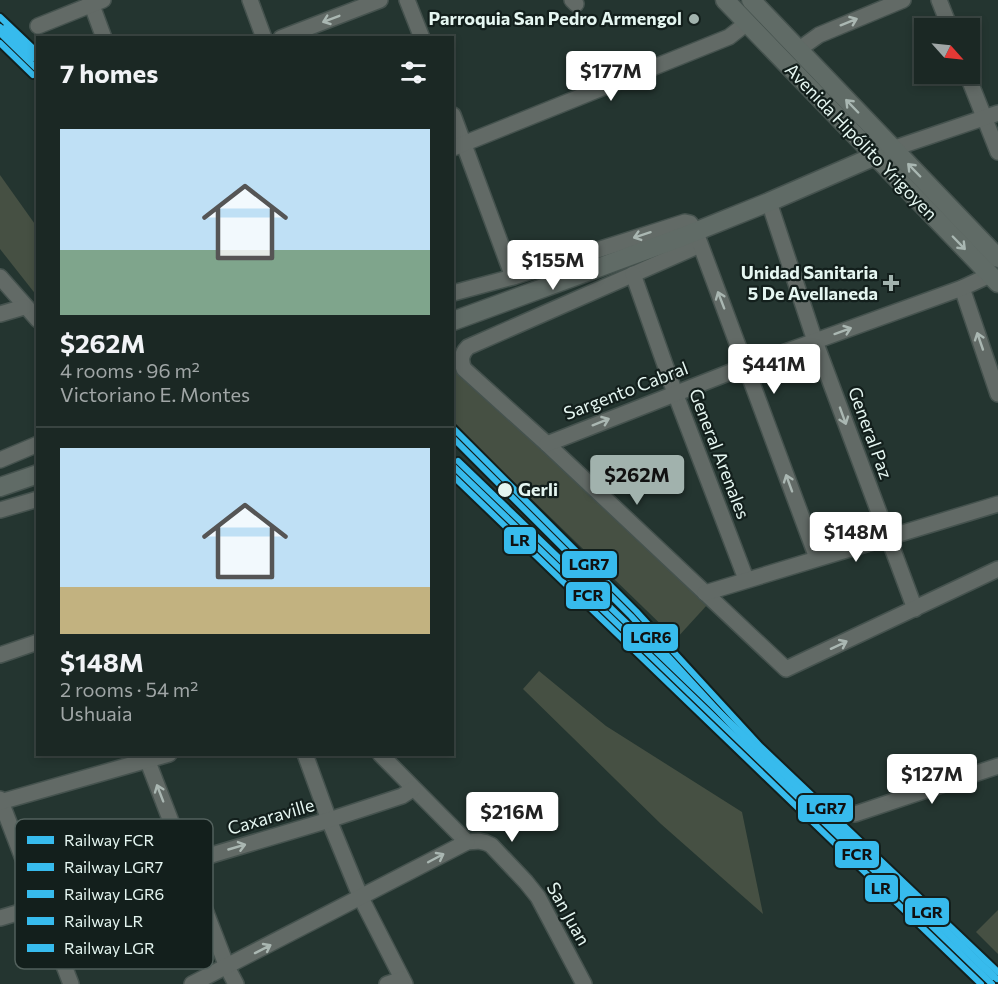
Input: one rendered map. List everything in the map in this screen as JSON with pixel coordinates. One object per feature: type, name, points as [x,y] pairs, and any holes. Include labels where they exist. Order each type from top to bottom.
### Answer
[{"type":"main road","name":"Avenida Hipólito Yrigoyen","points":[[725,0],[994,279]]},
{"type":"main road","name":"Avenida Hipólito Yrigoyen","points":[[751,0],[998,258]]},
{"type":"main road","points":[[454,321],[682,237],[698,237],[769,202],[875,156]]},
{"type":"main road","points":[[0,488],[36,475]]},
{"type":"street","points":[[249,0],[263,36]]},
{"type":"street","points":[[286,36],[380,0]]},
{"type":"street","points":[[407,0],[421,36]]},
{"type":"street","points":[[798,50],[819,35],[903,0]]},
{"type":"street","points":[[939,0],[946,18]]},
{"type":"street","points":[[38,26],[95,1],[104,36]]},
{"type":"street","points":[[459,146],[729,37],[747,23]]},
{"type":"street","points":[[973,84],[991,116],[998,152]]},
{"type":"street","points":[[875,156],[991,116]]},
{"type":"street","points":[[454,120],[459,146],[513,277]]},
{"type":"street","name":"General Paz","points":[[769,202],[815,341],[915,609]]},
{"type":"street","points":[[454,293],[513,277],[685,222],[690,223],[698,237],[817,558]]},
{"type":"street","points":[[698,237],[633,274],[468,346],[461,357],[461,363],[786,669],[998,569]]},
{"type":"street","name":"General Arenales","points":[[633,274],[675,393],[746,579]]},
{"type":"street","points":[[0,277],[36,318]]},
{"type":"street","name":"Sargento Cabral","points":[[547,444],[746,366],[962,288],[994,279]]},
{"type":"street","points":[[962,288],[998,394]]},
{"type":"street","points":[[0,314],[24,307]]},
{"type":"street","points":[[0,460],[36,445]]},
{"type":"street","points":[[0,510],[36,500]]},
{"type":"street","points":[[705,593],[998,504]]},
{"type":"street","points":[[0,655],[36,643]]},
{"type":"street","points":[[306,756],[361,898],[404,981],[387,984]]},
{"type":"street","points":[[192,984],[467,842],[382,756]]},
{"type":"street","points":[[15,839],[0,801],[146,758],[169,819]]},
{"type":"street","points":[[855,814],[998,766]]},
{"type":"street","name":"Caxaraville","points":[[213,854],[329,820],[402,796],[413,789]]},
{"type":"street","name":"San Juan","points":[[467,842],[478,840],[491,845],[532,889],[584,984]]},
{"type":"street","name":"Caxaraville","points":[[0,918],[15,913]]},
{"type":"street","points":[[213,931],[236,984]]},
{"type":"street","points":[[65,969],[71,984]]},
{"type":"green space","points":[[0,175],[36,226],[36,295],[0,249]]},
{"type":"green space","points":[[454,360],[708,604],[676,639],[454,424]]},
{"type":"green space","points":[[539,671],[606,726],[742,812],[763,914],[661,824],[523,689]]},
{"type":"green space","points":[[998,910],[998,954],[976,932]]},
{"type":"rail line","name":"LGR7","points":[[0,17],[36,51]]},
{"type":"rail line","name":"LGR6","points":[[0,27],[33,58]]},
{"type":"rail line","name":"LGR","points":[[5,28],[36,57]]},
{"type":"rail line","name":"FCR","points":[[0,33],[36,68]]},
{"type":"rail line","name":"LR","points":[[0,43],[33,75]]},
{"type":"rail line","name":"LGR7","points":[[454,429],[636,611],[760,746],[998,972]]},
{"type":"rail line","name":"LGR6","points":[[454,439],[631,616],[755,751],[993,977]]},
{"type":"rail line","name":"LGR","points":[[458,461],[997,979]]},
{"type":"rail line","name":"FCR","points":[[454,467],[992,984]]},
{"type":"rail line","name":"LR","points":[[454,477],[981,984]]},
{"type":"place","name":"Parroquia San Pedro Armengol","points":[[694,19]]},
{"type":"place","name":"Unidad Sanitaria 5 De Avellaneda","points":[[891,283]]},
{"type":"place","name":"Gerli","points":[[505,490]]}]
